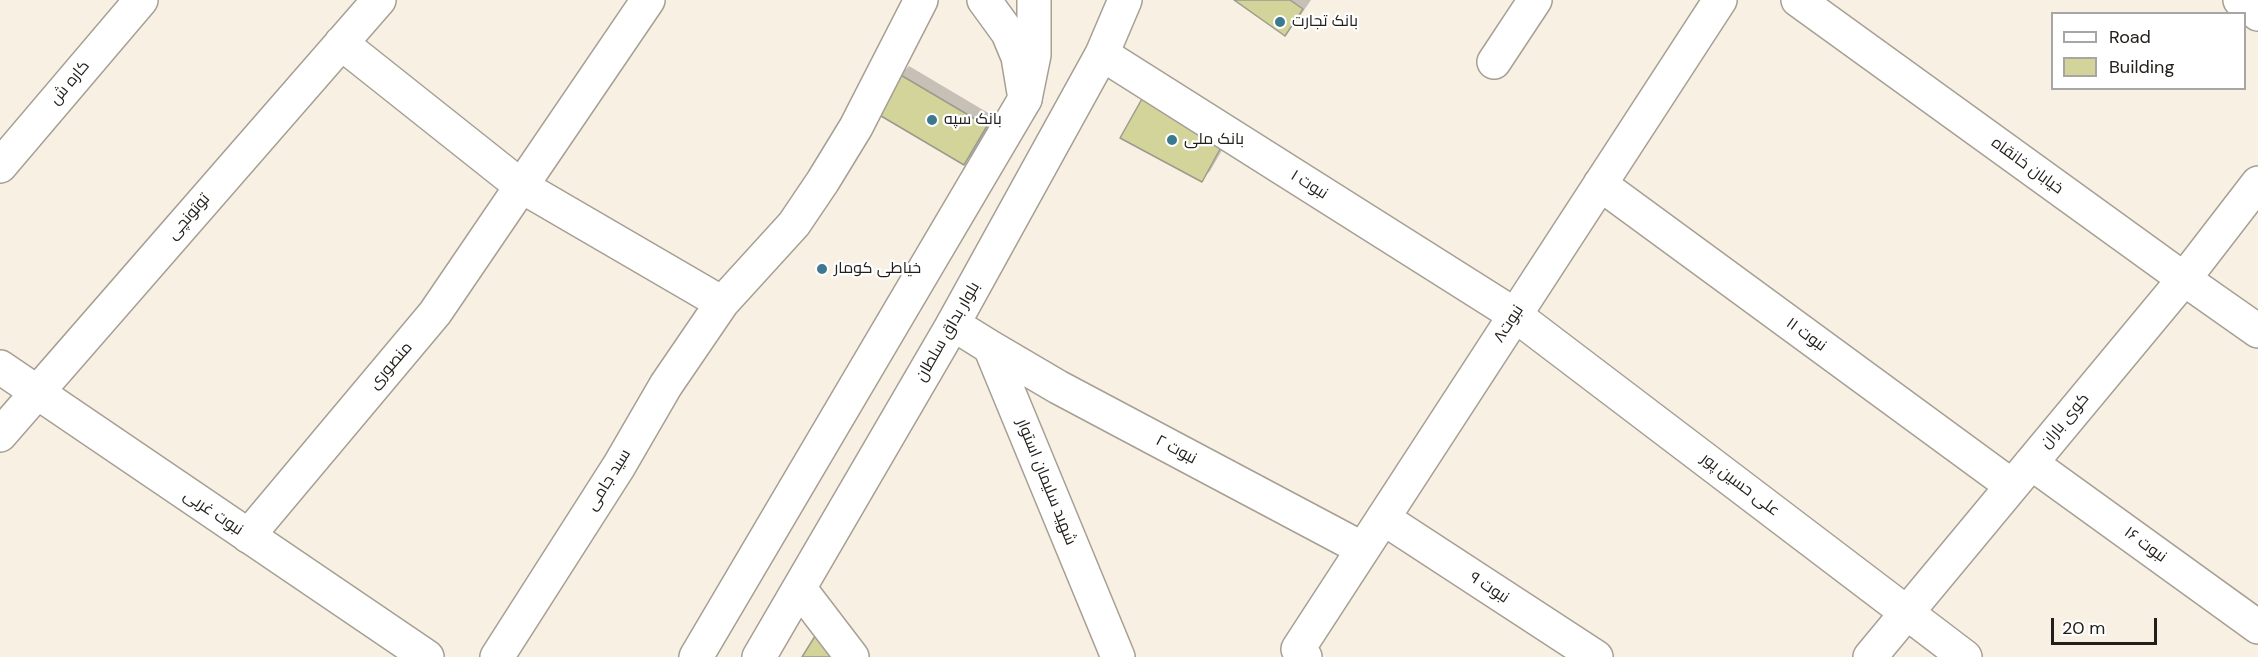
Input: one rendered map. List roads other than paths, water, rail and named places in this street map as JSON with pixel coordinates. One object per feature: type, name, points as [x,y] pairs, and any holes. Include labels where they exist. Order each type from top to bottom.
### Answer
[{"type":"street","name":"کاره ش","points":[[0,166],[141,0]]},
{"type":"street","name":"توتونچی","points":[[0,435],[379,0]]},
{"type":"street","name":"منصوری","points":[[248,536],[435,313],[648,0]]},
{"type":"street","name":"سید جامی","points":[[497,657],[619,466],[666,385],[722,303],[794,224],[823,181],[856,127],[921,0]]},
{"type":"street","points":[[984,0],[1008,33],[1018,57],[1025,99]]},
{"type":"street","points":[[696,657],[1025,99],[1034,55],[1035,0]]},
{"type":"street","name":"بلوار بداق سلطان","points":[[759,657],[953,324],[1102,54],[1125,0]]},
{"type":"street","points":[[1494,62],[1535,0]]},
{"type":"street","name":"نبوت۸","points":[[1302,653],[1363,549],[1720,0]]},
{"type":"street","name":"خیابان خانقاه","points":[[1798,0],[2258,331]]},
{"type":"street","points":[[2240,0],[2258,14]]},
{"type":"street","points":[[341,43],[521,186],[722,303]]},
{"type":"street","name":"نبوت ۱","points":[[1102,54],[1515,315]]},
{"type":"street","name":"کوی باران","points":[[1870,657],[2184,279],[2258,183]]},
{"type":"street","name":"نبوت ۱۱","points":[[1600,184],[2021,475]]},
{"type":"street","name":"علی حسین پور","points":[[1515,315],[1965,657]]},
{"type":"street","points":[[953,324],[990,347]]},
{"type":"street","name":"نبوت ۲","points":[[990,347],[1058,387],[1363,549]]},
{"type":"street","name":"شهید سلیمان استوار","points":[[990,347],[1118,657]]},
{"type":"street","name":"نبوت غربی","points":[[0,367],[427,657]]},
{"type":"street","name":"نبوت ۱۶","points":[[2021,475],[2258,627]]},
{"type":"street","name":"نبوت ۹","points":[[1383,519],[1596,657]]},
{"type":"street","points":[[800,589],[852,657]]},
{"type":"place","name":"بانک تجارت","points":[[1280,22]]},
{"type":"place","name":"بانک سپه","points":[[932,120]]},
{"type":"place","name":"بانک ملی","points":[[1172,140]]},
{"type":"place","name":"خیاطی کومار","points":[[822,269]]}]
